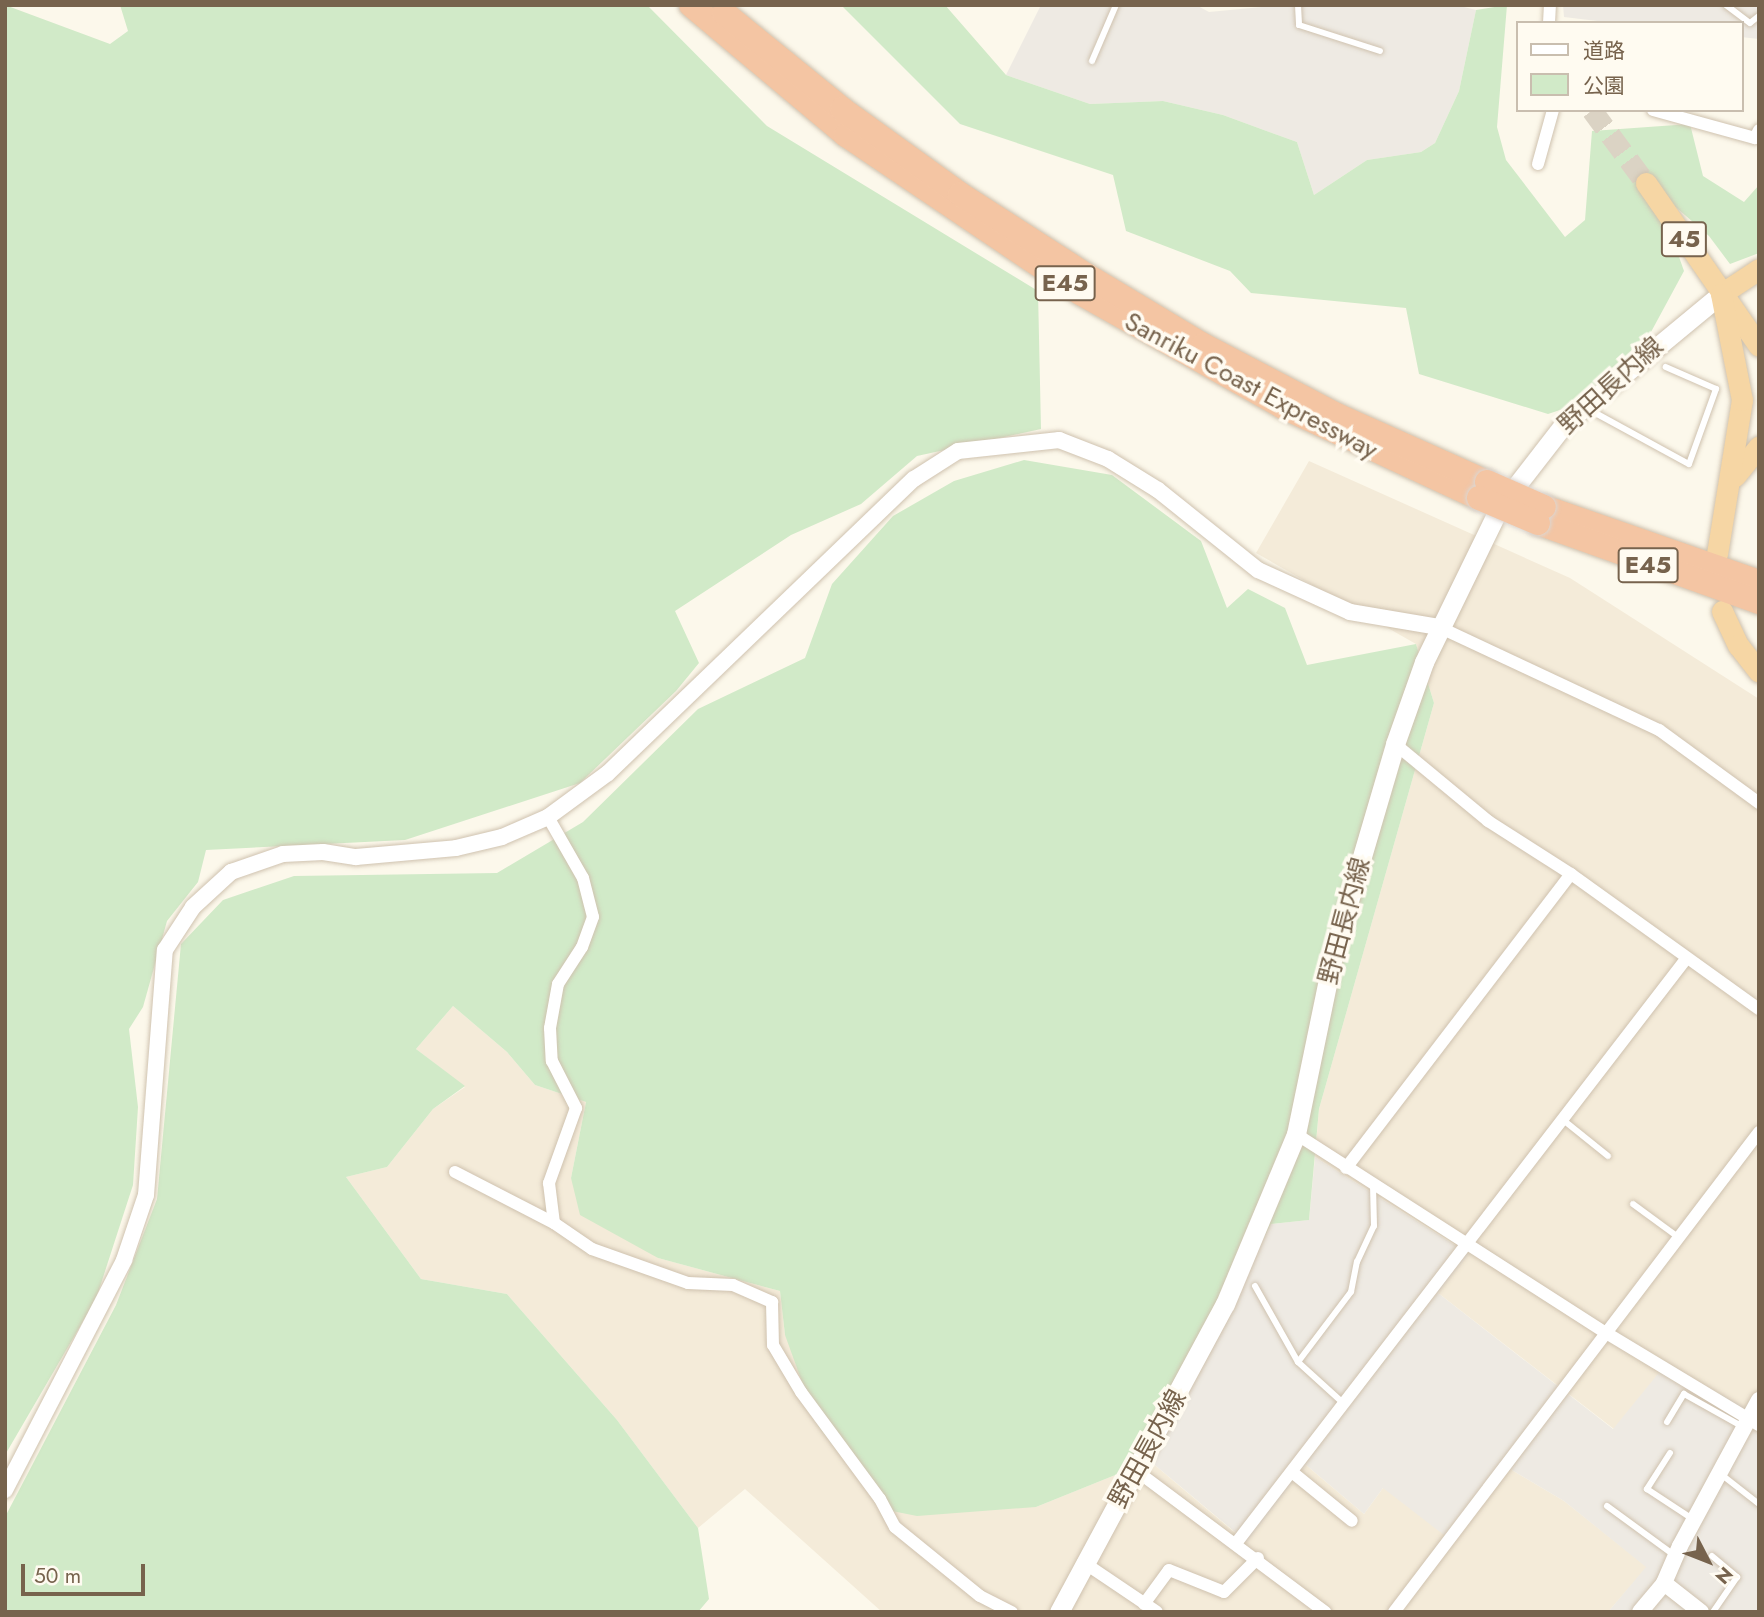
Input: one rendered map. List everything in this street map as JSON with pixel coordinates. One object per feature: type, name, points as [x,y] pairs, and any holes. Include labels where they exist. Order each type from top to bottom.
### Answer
[{"type":"highway","name":"Sanriku Coast Expressway","points":[[691,5],[846,135],[1080,293],[1283,407],[1759,603]]},
{"type":"highway","name":"Sanriku Coast Expressway","points":[[715,5],[842,109],[960,194],[1086,275],[1203,345],[1483,490]]},
{"type":"highway","name":"45","points":[[1646,183],[1759,346]]},
{"type":"highway","points":[[1721,294],[1759,269]]},
{"type":"highway","name":"45","points":[[1717,554],[1742,400],[1721,294]]},
{"type":"highway","name":"45","points":[[1730,484],[1759,446]]},
{"type":"highway","name":"Sanriku Coast Expressway","points":[[1541,515],[1759,582]]},
{"type":"highway","points":[[1721,611],[1738,645],[1759,672]]},
{"type":"main road","name":"野田長内線","points":[[1059,1612],[1083,1562],[1138,1472],[1225,1304],[1296,1134],[1333,956],[1395,744],[1439,627],[1499,508],[1565,423],[1721,294]]},
{"type":"street","points":[[1538,164],[1552,112]]},
{"type":"street","points":[[1660,112],[1755,138],[1759,130]]},
{"type":"street","points":[[5,1490],[124,1260],[146,1195],[165,950],[193,907],[231,872],[282,854],[416,854],[502,838],[548,817],[608,773],[914,479],[958,451],[1059,440],[1108,459],[1158,489],[1258,570],[1350,612],[1439,627],[1659,730],[1759,803]]},
{"type":"street","points":[[1395,744],[1489,821],[1571,874],[1759,1009]]},
{"type":"street","points":[[548,817],[583,878],[593,917],[582,947],[558,984],[550,1028],[552,1061],[576,1108],[549,1183],[554,1223]]},
{"type":"street","points":[[1346,1168],[1571,874]]},
{"type":"street","points":[[1237,1542],[1686,959]]},
{"type":"street","points":[[1394,1612],[1603,1331],[1759,1132]]},
{"type":"street","points":[[1296,1134],[1751,1424]]},
{"type":"street","points":[[455,1172],[554,1223],[592,1249],[688,1283],[733,1285],[772,1302],[773,1345],[801,1392],[880,1499],[895,1527],[980,1596],[1012,1612]]},
{"type":"street","points":[[1640,1612],[1664,1583],[1678,1558],[1680,1546],[1751,1424],[1759,1400]]},
{"type":"street","points":[[1138,1472],[1237,1542],[1325,1612]]},
{"type":"street","points":[[1292,1472],[1352,1521]]},
{"type":"street","points":[[1144,1604],[1169,1570],[1224,1592],[1258,1558]]},
{"type":"street","points":[[1083,1562],[1157,1612]]},
{"type":"street","points":[[1664,1583],[1701,1612]]},
{"type":"lane","points":[[1092,61],[1116,5]]},
{"type":"lane","points":[[1298,5],[1299,25],[1380,51]]},
{"type":"lane","points":[[1726,5],[1750,23],[1759,16]]},
{"type":"lane","points":[[1583,407],[1689,464],[1716,389],[1666,367]]},
{"type":"lane","points":[[1562,1119],[1608,1156]]},
{"type":"lane","points":[[1298,1362],[1351,1292],[1357,1262],[1374,1226],[1373,1185]]},
{"type":"lane","points":[[1633,1204],[1678,1237]]},
{"type":"lane","points":[[1255,1286],[1298,1362],[1344,1405]]},
{"type":"lane","points":[[1667,1422],[1684,1394],[1751,1424]]},
{"type":"lane","points":[[1670,1453],[1647,1489],[1695,1521]]},
{"type":"lane","points":[[1721,1474],[1759,1504]]},
{"type":"lane","points":[[1607,1506],[1678,1558]]},
{"type":"lane","points":[[1712,1556],[1737,1577],[1713,1612]]},
{"type":"shaded area","points":[[1041,5],[1196,5],[1209,12],[1284,5],[1456,5],[1476,10],[1459,91],[1435,143],[1421,152],[1367,160],[1314,195],[1297,142],[1223,115],[1163,101],[1090,104],[1006,75]]},
{"type":"shaded area","points":[[1563,5],[1759,5],[1759,39],[1743,37],[1743,21],[1597,21],[1564,17]]},
{"type":"shaded area","points":[[1309,461],[1570,578],[1759,699],[1759,1397],[1751,1410],[1614,1429],[1438,1293],[1469,1253],[1315,1157],[1319,1109],[1434,703],[1416,644],[1256,553]]},
{"type":"shaded area","points":[[453,1006],[507,1052],[535,1085],[586,1102],[571,1178],[658,1258],[780,1291],[785,1335],[1036,1507],[1150,1461],[1246,1542],[1306,1465],[1364,1514],[1383,1488],[1510,1469],[1564,1501],[1647,1567],[1608,1612],[882,1612],[745,1489],[698,1528],[617,1420],[507,1294],[421,1279],[346,1177],[387,1167],[433,1109],[465,1087],[416,1049]]},
{"type":"shaded area","points":[[1315,1157],[1469,1254],[1438,1293],[1613,1429],[1666,1364],[1750,1410],[1759,1396],[1759,1612],[1608,1612],[1646,1567],[1564,1501],[1510,1469],[1453,1542],[1383,1488],[1364,1514],[1306,1465],[1247,1542],[1150,1461],[1271,1224],[1309,1220]]},
{"type":"green space","points":[[5,5],[110,44],[128,31],[120,5],[647,5],[767,126],[1038,291],[1041,429],[917,456],[861,504],[791,535],[675,611],[699,663],[676,691],[580,783],[405,840],[206,850],[198,882],[167,921],[143,1007],[129,1029],[138,1107],[133,1185],[96,1299],[5,1455]]},
{"type":"green space","points":[[841,5],[945,5],[1006,75],[1090,104],[1163,101],[1223,115],[1297,142],[1314,195],[1367,160],[1421,152],[1435,143],[1459,91],[1476,10],[1507,5],[1497,127],[1506,160],[1565,237],[1585,220],[1592,131],[1690,124],[1703,176],[1744,202],[1759,185],[1759,253],[1730,264],[1709,236],[1655,189],[1684,271],[1651,332],[1614,372],[1575,405],[1548,414],[1419,374],[1406,308],[1251,293],[1230,271],[1126,231],[1113,175],[960,124]]},
{"type":"green space","points":[[1024,460],[1112,475],[1201,541],[1227,608],[1248,589],[1285,608],[1307,665],[1416,644],[1434,703],[1319,1109],[1309,1220],[1271,1224],[1150,1461],[1036,1507],[917,1516],[882,1509],[818,1426],[785,1335],[780,1291],[658,1258],[580,1215],[571,1178],[586,1102],[535,1085],[507,1052],[453,1006],[416,1049],[465,1086],[433,1109],[387,1167],[346,1177],[421,1279],[507,1294],[617,1420],[698,1528],[709,1599],[698,1612],[5,1612],[5,1517],[116,1305],[157,1199],[181,944],[223,900],[294,876],[497,873],[583,822],[698,709],[805,658],[832,584],[893,516],[954,481]]},
{"type":"tunnel","points":[[1593,112],[1646,183]]}]
